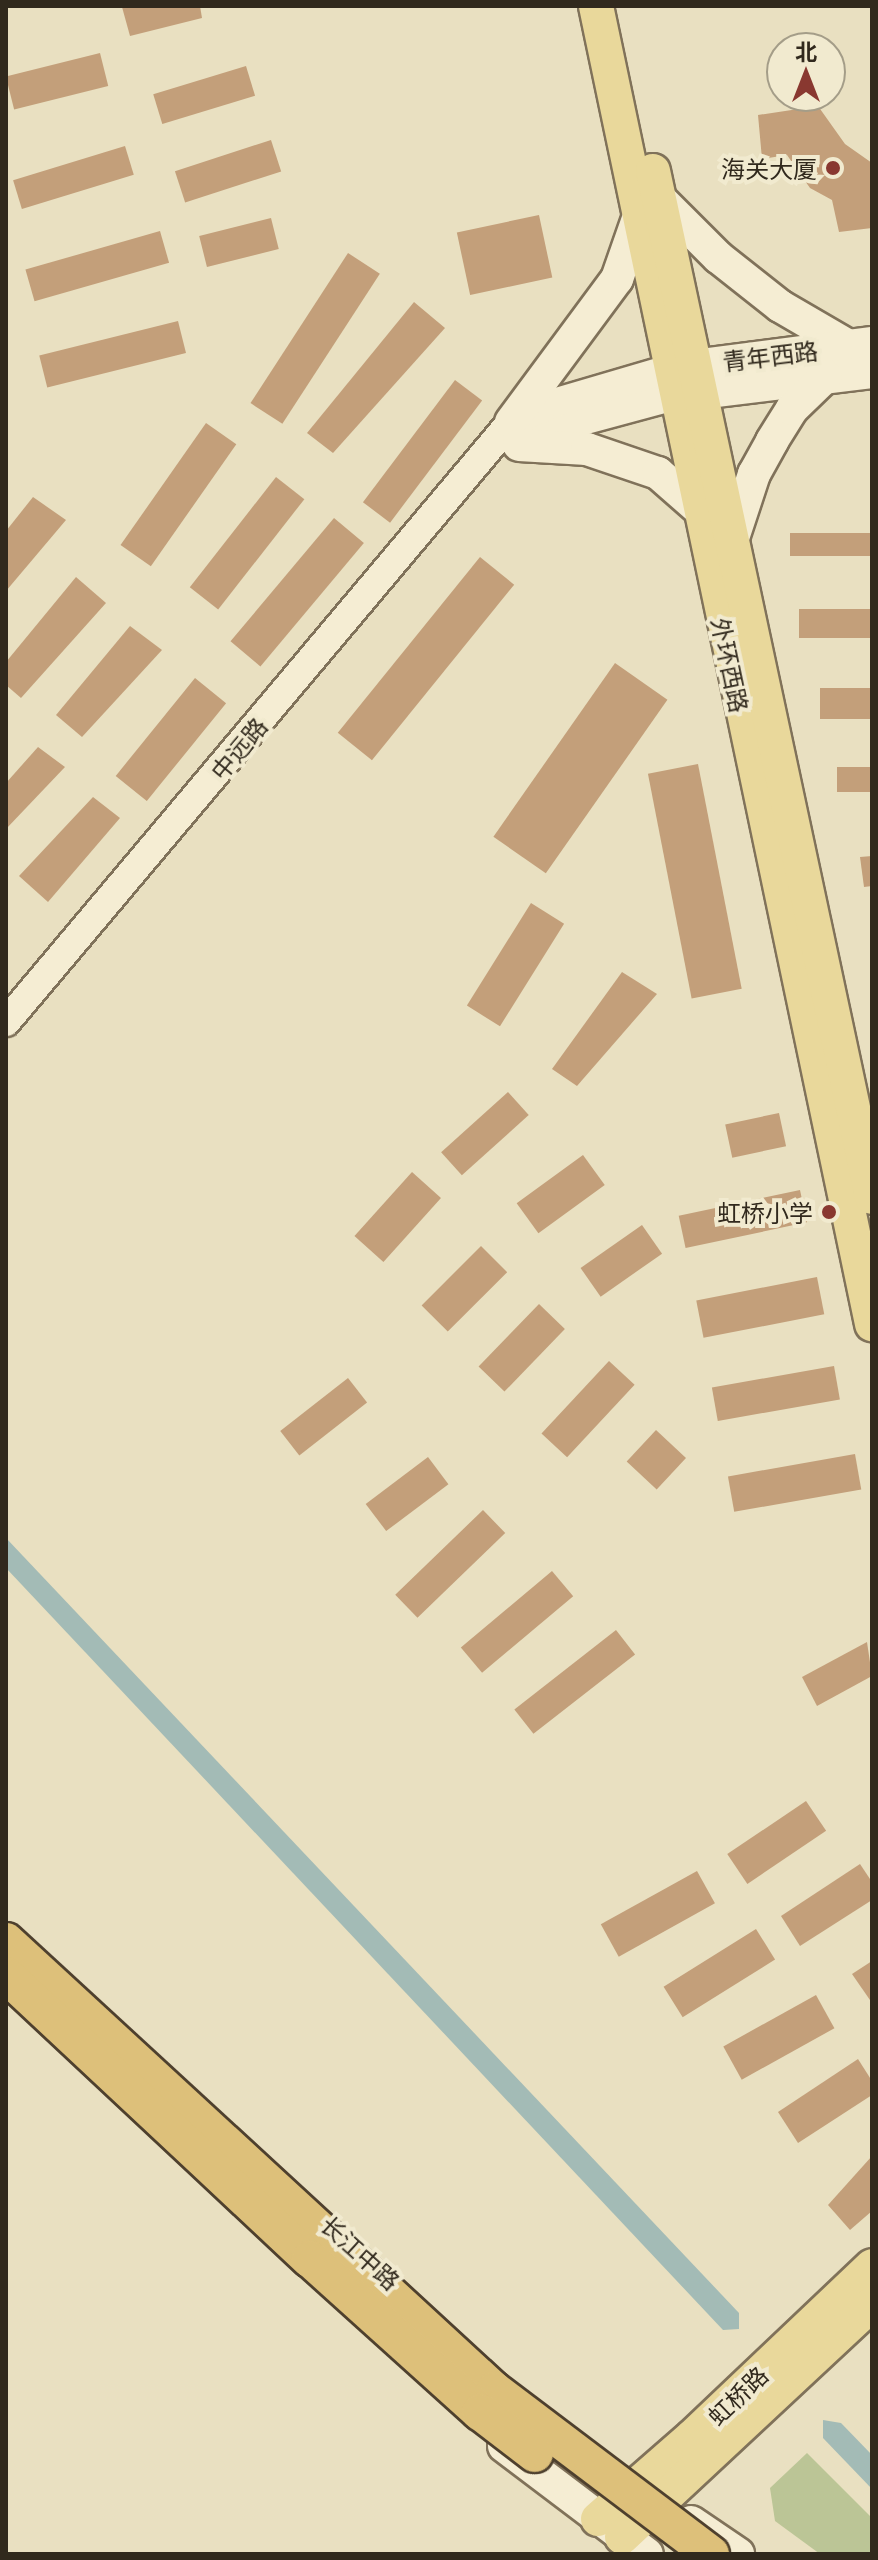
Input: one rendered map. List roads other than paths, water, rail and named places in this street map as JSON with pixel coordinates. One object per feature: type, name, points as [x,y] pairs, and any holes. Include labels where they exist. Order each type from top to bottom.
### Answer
[{"type":"highway","name":"长江中路","points":[[6,1941],[494,2390],[711,2554]]},
{"type":"highway","name":"长江中路","points":[[6,1975],[480,2412],[670,2554]]},
{"type":"main road","name":"外环西路","points":[[596,6],[648,206],[686,380],[732,541],[872,1197]]},
{"type":"main road","name":"外环西路","points":[[618,6],[648,206]]},
{"type":"main road","points":[[699,509],[658,473],[587,449],[515,434],[617,279],[648,206],[799,320],[860,344]]},
{"type":"main road","name":"青年西路","points":[[686,380],[860,344]]},
{"type":"main road","name":"青年西路","points":[[686,380],[872,372]]},
{"type":"main road","points":[[732,541],[754,474],[772,441],[792,409],[826,376]]},
{"type":"main road","name":"外环西路","points":[[686,380],[699,509],[872,1319]]},
{"type":"main road","name":"长江中路","points":[[6,1923],[414,2301],[574,2440],[738,2554]]},
{"type":"main road","points":[[6,1996],[472,2421],[622,2536]]},
{"type":"main road","name":"虹桥路","points":[[622,2536],[649,2493],[872,2266]]},
{"type":"main road","name":"虹桥路","points":[[649,2493],[872,2304]]},
{"type":"street","name":"中远路","points":[[6,1022],[469,472],[557,402],[686,380]]},
{"type":"water","points":[[6,1538],[739,2313],[739,2329],[723,2330],[6,1568]]},
{"type":"water","points":[[823,2420],[841,2423],[872,2455],[872,2489],[823,2438]]},
{"type":"place","name":"海关大厦","points":[[833,168]]},
{"type":"place","name":"虹桥小学","points":[[829,1212]]}]
